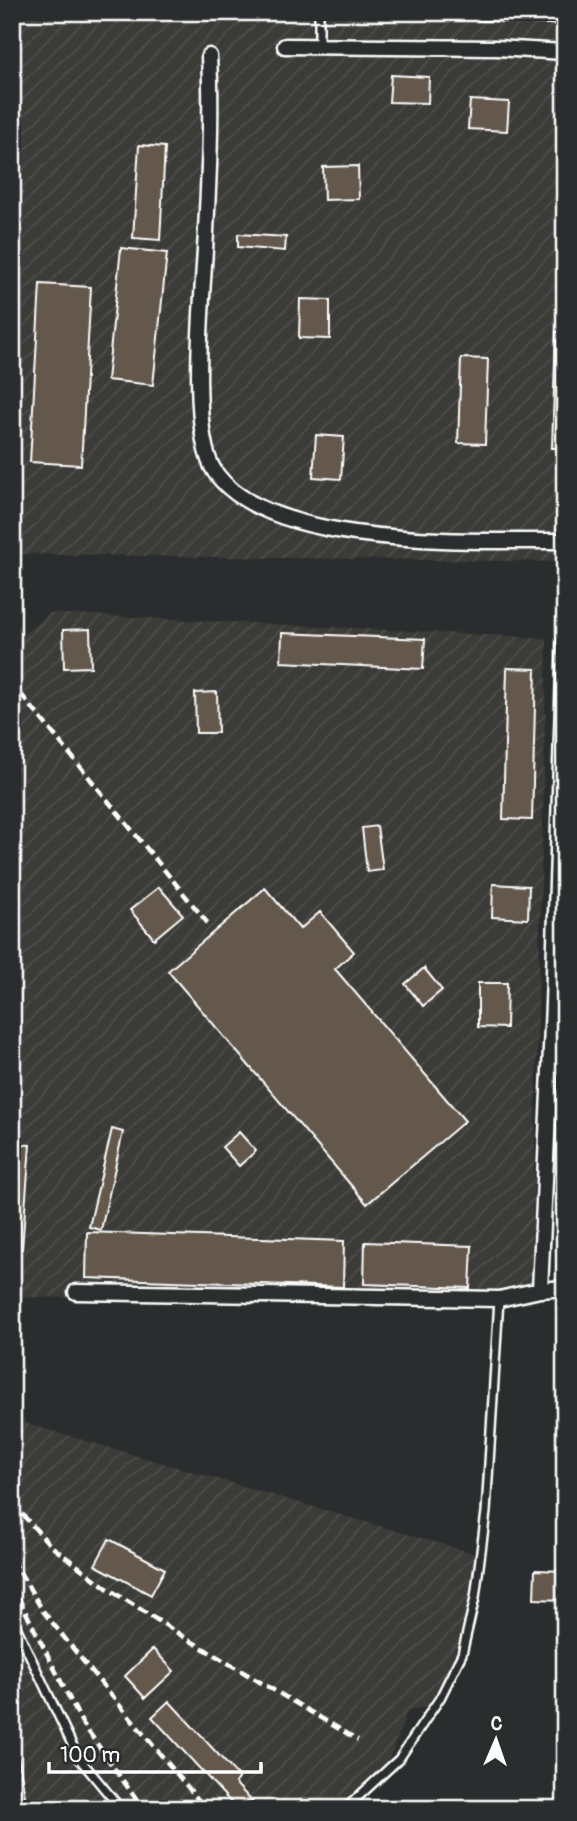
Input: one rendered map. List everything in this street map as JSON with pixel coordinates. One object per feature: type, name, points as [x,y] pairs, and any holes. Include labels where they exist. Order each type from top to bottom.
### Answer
[{"type":"street","points":[[285,46],[497,48],[565,52]]},
{"type":"street","points":[[209,56],[212,110],[199,386],[204,450],[216,472],[237,494],[269,510],[316,527],[401,539],[565,541]]},
{"type":"street","points":[[540,1290],[559,1004],[565,641]]},
{"type":"street","points":[[76,1292],[499,1299],[540,1290],[565,1288]]},
{"type":"lane","points":[[319,12],[319,46]]},
{"type":"lane","points":[[345,1809],[399,1759],[440,1698],[462,1654],[475,1598],[486,1511],[499,1299]]},
{"type":"lane","points":[[12,1618],[78,1756],[121,1809]]},
{"type":"shaded area","points":[[12,12],[565,12],[565,562],[12,554]]},
{"type":"shaded area","points":[[50,613],[547,638],[531,1304],[12,1297],[12,643]]},
{"type":"shaded area","points":[[12,1409],[28,1424],[483,1556],[440,1705],[408,1710],[387,1765],[349,1809],[12,1809]]},
{"type":"building","points":[[472,12],[565,12],[565,25],[472,20]]},
{"type":"building","points":[[391,75],[429,77],[428,103],[389,102]]},
{"type":"building","points":[[470,100],[509,102],[507,131],[468,129]]},
{"type":"building","points":[[139,145],[165,147],[160,240],[133,238]]},
{"type":"building","points":[[358,166],[359,199],[324,200],[323,167]]},
{"type":"building","points":[[238,234],[286,237],[285,251],[238,247]]},
{"type":"building","points":[[121,248],[167,253],[153,385],[107,380]]},
{"type":"building","points":[[40,284],[91,287],[81,465],[30,462]]},
{"type":"building","points":[[300,299],[330,300],[330,339],[299,338]]},
{"type":"building","points":[[556,332],[565,332],[565,448],[552,448]]},
{"type":"building","points":[[461,358],[488,359],[485,444],[458,443]]},
{"type":"building","points":[[316,435],[344,437],[341,479],[313,477]]},
{"type":"building","points":[[90,629],[91,667],[64,668],[63,630]]},
{"type":"building","points":[[282,633],[425,639],[423,669],[281,662]]},
{"type":"building","points":[[507,668],[536,669],[532,820],[503,819]]},
{"type":"building","points":[[217,692],[218,733],[196,733],[195,693]]},
{"type":"building","points":[[377,826],[383,870],[367,872],[362,828]]},
{"type":"building","points":[[493,884],[529,886],[528,919],[492,917]]},
{"type":"building","points":[[159,887],[183,915],[154,939],[130,910]]},
{"type":"building","points":[[265,888],[300,929],[320,912],[354,952],[335,969],[465,1121],[367,1204],[168,971]]},
{"type":"building","points":[[424,968],[442,990],[423,1006],[405,984]]},
{"type":"building","points":[[478,983],[507,983],[506,1028],[478,1027]]},
{"type":"building","points":[[112,1129],[123,1132],[101,1230],[89,1227]]},
{"type":"building","points":[[239,1132],[256,1151],[239,1166],[222,1147]]},
{"type":"building","points":[[12,1144],[30,1145],[22,1249],[12,1249]]},
{"type":"building","points":[[565,1214],[565,1250],[562,1250]]},
{"type":"building","points":[[87,1232],[344,1241],[343,1287],[86,1278]]},
{"type":"building","points":[[365,1242],[472,1246],[470,1288],[364,1284]]},
{"type":"building","points":[[109,1539],[165,1569],[151,1595],[95,1565]]},
{"type":"building","points":[[535,1570],[565,1571],[565,1600],[534,1599]]},
{"type":"building","points":[[153,1649],[174,1671],[145,1698],[125,1676]]},
{"type":"building","points":[[169,1701],[239,1777],[235,1783],[259,1809],[237,1809],[152,1717]]},
{"type":"building","points":[[12,1721],[26,1802],[12,1805]]},
{"type":"railway","points":[[12,683],[210,926]]},
{"type":"railway","points":[[12,1503],[51,1546],[107,1588],[358,1740]]},
{"type":"railway","points":[[12,1559],[43,1611],[206,1809]]},
{"type":"railway","points":[[12,1585],[81,1721],[143,1809]]}]
